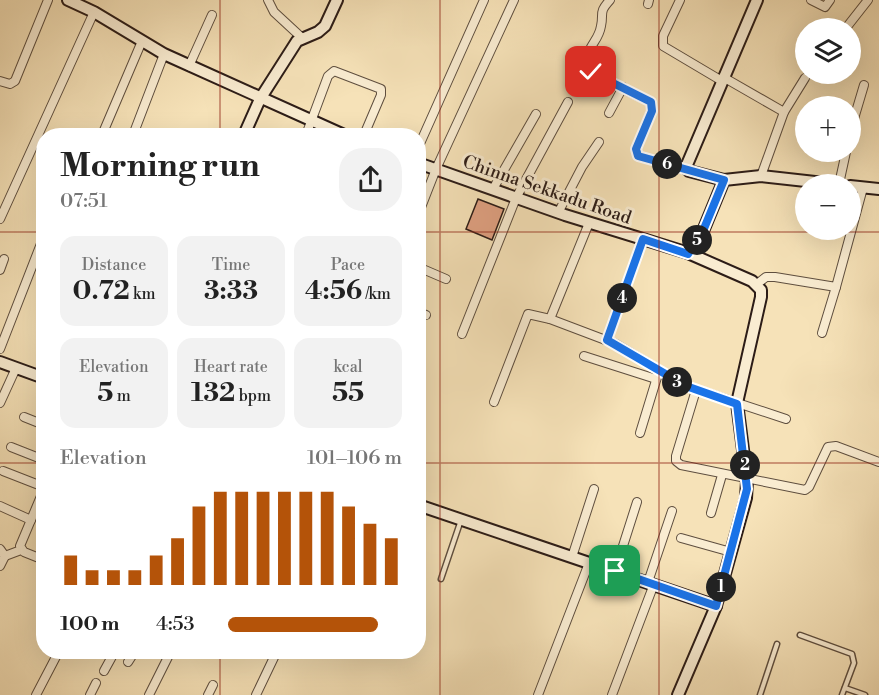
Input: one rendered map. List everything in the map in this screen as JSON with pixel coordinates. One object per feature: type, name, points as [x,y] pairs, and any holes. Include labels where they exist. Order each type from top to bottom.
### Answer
[{"type":"street","points":[[0,81],[10,84],[15,81],[48,0]]},
{"type":"street","points":[[68,0],[94,12],[164,54],[326,128]]},
{"type":"street","points":[[268,0],[274,12],[301,37]]},
{"type":"street","points":[[247,128],[260,99],[301,37],[318,33],[325,26],[337,0]]},
{"type":"street","points":[[426,130],[484,0]]},
{"type":"street","points":[[426,194],[514,0]]},
{"type":"street","points":[[610,0],[601,12],[602,26],[589,48],[588,67],[595,76],[647,98],[652,106],[635,153],[641,157],[724,180],[761,176],[795,180]]},
{"type":"street","points":[[680,0],[663,36],[663,46],[784,112]]},
{"type":"street","points":[[689,171],[686,167],[687,161],[757,0]]},
{"type":"street","points":[[811,0],[825,7],[830,0]]},
{"type":"street","points":[[854,18],[868,0]]},
{"type":"street","points":[[41,128],[94,12]]},
{"type":"street","points":[[189,66],[212,15]]},
{"type":"street","points":[[105,128],[142,41]]},
{"type":"street","points":[[136,128],[164,54]]},
{"type":"street","points":[[309,128],[328,76],[334,71],[378,87],[382,92],[367,128]]},
{"type":"street","points":[[761,176],[784,112],[801,84]]},
{"type":"street","points":[[861,96],[864,85]]},
{"type":"street","points":[[609,113],[623,87]]},
{"type":"street","points":[[462,334],[516,198],[568,102]]},
{"type":"street","points":[[493,189],[536,114]]},
{"type":"street","points":[[0,219],[36,140]]},
{"type":"street","points":[[558,213],[582,167],[599,142]]},
{"type":"street","name":"Chinna Sekkadu Road","points":[[426,166],[558,213],[688,254],[757,284]]},
{"type":"street","points":[[688,254],[703,231],[724,180]]},
{"type":"street","points":[[822,333],[863,188],[879,189]]},
{"type":"street","points":[[550,319],[589,223]]},
{"type":"street","points":[[607,340],[643,239]]},
{"type":"street","points":[[0,349],[36,257]]},
{"type":"street","points":[[0,270],[4,259]]},
{"type":"street","points":[[426,270],[446,279]]},
{"type":"street","points":[[678,695],[716,606],[746,498],[747,480],[737,404],[761,297],[757,284],[771,277],[836,287]]},
{"type":"street","points":[[494,402],[528,315],[550,319],[607,340],[696,390],[786,418]]},
{"type":"street","points":[[584,356],[656,379]]},
{"type":"street","points":[[0,362],[36,375]]},
{"type":"street","points":[[0,403],[16,368]]},
{"type":"street","points":[[640,433],[659,370]]},
{"type":"street","points":[[696,390],[676,461],[681,465],[747,480],[807,489],[825,450],[832,446],[879,462]]},
{"type":"street","points":[[24,417],[36,422]]},
{"type":"street","points":[[11,447],[36,457]]},
{"type":"street","points":[[3,471],[36,485]]},
{"type":"street","points":[[711,513],[722,475]]},
{"type":"street","points":[[572,557],[594,489]]},
{"type":"street","points":[[615,571],[638,502]]},
{"type":"street","points":[[0,506],[31,520]]},
{"type":"street","points":[[21,550],[21,542],[36,508]]},
{"type":"street","points":[[426,508],[716,606]]},
{"type":"street","points":[[612,695],[651,583],[672,511]]},
{"type":"street","points":[[681,538],[731,552]]},
{"type":"street","points":[[0,549],[5,556]]},
{"type":"street","points":[[0,566],[5,556],[21,550],[36,557]]},
{"type":"street","points":[[538,695],[589,563]]},
{"type":"street","points":[[36,695],[55,659]]},
{"type":"street","points":[[104,670],[110,659]]},
{"type":"street","points":[[149,695],[167,659]]},
{"type":"street","points":[[256,695],[273,659]]},
{"type":"street","points":[[90,695],[96,683]]},
{"type":"street","points":[[208,695],[213,685]]},
{"type":"lane","points":[[441,579],[461,520]]},
{"type":"lane","points":[[800,635],[852,654],[854,663],[842,695]]},
{"type":"lane","points":[[760,695],[777,644]]},
{"type":"lane","points":[[845,688],[865,695]]},
{"type":"building","points":[[478,199],[504,209],[492,240],[466,229]]},
{"type":"route","points":[[591,72],[651,102],[652,111],[635,153],[638,156],[724,180],[717,192],[703,231],[688,254],[643,239],[607,340],[675,381],[737,404],[747,480],[746,498],[716,606],[615,571]]}]
